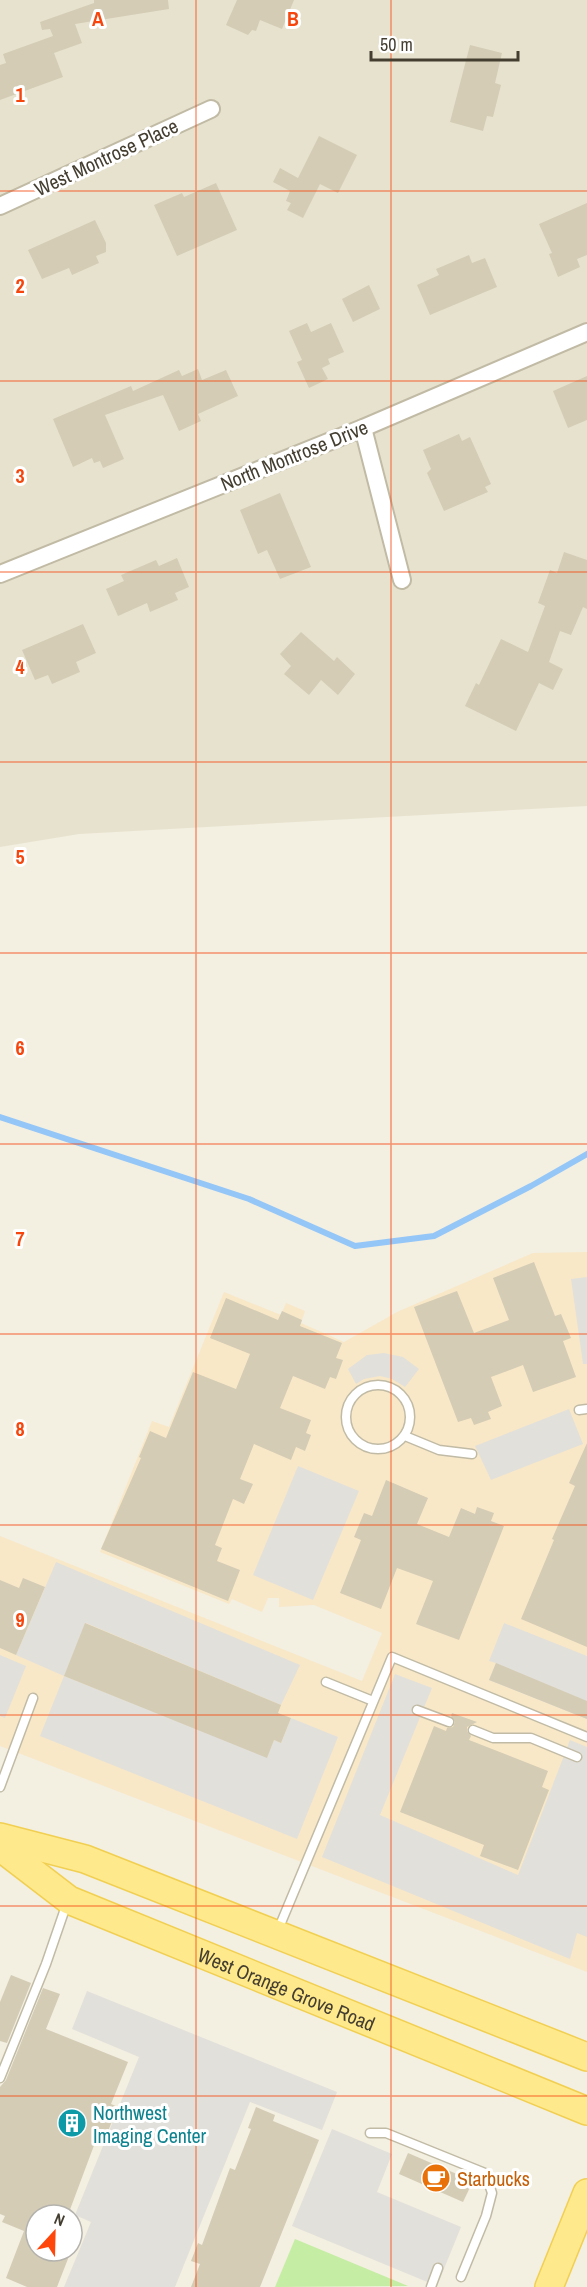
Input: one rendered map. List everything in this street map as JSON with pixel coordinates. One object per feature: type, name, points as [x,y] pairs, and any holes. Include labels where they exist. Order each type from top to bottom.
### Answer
[{"type":"main road","points":[[0,1837],[85,1859],[587,2057]]},
{"type":"main road","name":"West Orange Grove Road","points":[[0,1847],[69,1900],[587,2112]]},
{"type":"main road","points":[[549,2287],[587,2193]]},
{"type":"street","name":"West Montrose Place","points":[[0,206],[211,109]]},
{"type":"street","name":"North Montrose Drive","points":[[0,574],[363,428],[587,332]]},
{"type":"street","points":[[363,428],[402,580]]},
{"type":"lane","points":[[369,1386],[389,1386],[398,1391],[410,1407],[411,1417],[405,1436],[397,1444],[387,1449],[375,1450],[355,1440],[348,1431],[346,1420],[351,1398],[369,1386]]},
{"type":"lane","points":[[405,1436],[439,1450],[472,1454]]},
{"type":"lane","points":[[277,1934],[392,1658],[587,1737]]},
{"type":"lane","points":[[326,1682],[374,1701]]},
{"type":"lane","points":[[0,1787],[33,1698]]},
{"type":"lane","points":[[417,1710],[449,1722]]},
{"type":"lane","points":[[473,1730],[493,1738],[531,1738],[577,1757]]},
{"type":"lane","points":[[0,2078],[69,1900]]},
{"type":"lane","points":[[370,2133],[386,2133],[485,2174],[492,2193],[486,2216],[461,2277]]},
{"type":"lane","points":[[430,2287],[438,2268]]},
{"type":"shaded area","points":[[0,0],[587,0],[587,806],[79,834],[0,847]]},
{"type":"shaded area","points":[[587,1252],[587,1972],[0,1746],[0,1536],[362,1681],[382,1633],[314,1605],[279,1607],[279,1598],[268,1598],[262,1612],[232,1599],[229,1604],[100,1552],[152,1421],[169,1427],[224,1292],[281,1315],[286,1303],[305,1311],[301,1323],[344,1342],[397,1312],[533,1253]]},
{"type":"shaded area","points":[[587,1277],[587,1364],[583,1364],[571,1279]]},
{"type":"shaded area","points":[[384,1353],[403,1357],[419,1369],[405,1387],[392,1379],[380,1376],[364,1379],[356,1384],[348,1369],[367,1355]]},
{"type":"shaded area","points":[[569,1409],[583,1444],[491,1480],[475,1446]]},
{"type":"shaded area","points":[[298,1466],[359,1491],[313,1600],[253,1575]]},
{"type":"shaded area","points":[[56,1562],[300,1665],[281,1705],[86,1623],[64,1676],[16,1655]]},
{"type":"shaded area","points":[[504,1623],[587,1656],[587,1719],[489,1680],[496,1663],[489,1661]]},
{"type":"shaded area","points":[[0,1655],[26,1666],[5,1718],[0,1716]]},
{"type":"shaded area","points":[[395,1674],[432,1688],[380,1815],[518,1875],[570,1740],[587,1747],[587,1937],[577,1933],[570,1959],[322,1857]]},
{"type":"shaded area","points":[[64,1676],[267,1757],[274,1740],[281,1743],[291,1718],[338,1737],[297,1839],[40,1736]]},
{"type":"shaded area","points":[[87,1991],[337,2092],[322,2130],[250,2102],[175,2287],[64,2287],[74,2263],[84,2263],[84,2239],[91,2222],[84,2219],[84,2203],[80,2203],[139,2057],[72,2029]]},
{"type":"shaded area","points":[[332,2129],[392,2154],[377,2192],[461,2227],[437,2286],[292,2226]]},
{"type":"green space","points":[[295,2239],[408,2286],[275,2287]]},
{"type":"building","points":[[94,0],[168,0],[169,9],[75,24],[82,43],[54,53],[63,77],[0,100],[0,65],[6,63],[3,54],[53,36],[50,29],[42,30],[40,22],[94,3]]},
{"type":"building","points":[[237,0],[294,0],[282,29],[260,20],[256,31],[252,30],[248,35],[226,25]]},
{"type":"building","points":[[470,45],[502,53],[495,83],[501,85],[493,117],[487,116],[483,131],[450,122]]},
{"type":"building","points":[[319,136],[357,155],[338,193],[320,184],[303,218],[287,210],[291,203],[286,201],[290,191],[273,182],[280,168],[298,178]]},
{"type":"building","points":[[216,183],[237,230],[177,256],[154,205],[182,193],[184,197]]},
{"type":"building","points":[[587,203],[587,255],[577,259],[580,267],[558,277],[549,254],[552,253],[539,224]]},
{"type":"building","points":[[95,220],[106,243],[106,252],[96,256],[99,263],[72,275],[69,268],[42,279],[28,250]]},
{"type":"building","points":[[469,255],[472,263],[485,258],[497,287],[430,315],[417,285],[439,275],[436,269]]},
{"type":"building","points":[[369,285],[380,309],[353,322],[342,299]]},
{"type":"building","points":[[307,323],[311,332],[331,323],[344,352],[328,359],[330,364],[322,368],[328,379],[309,388],[297,362],[302,360],[289,331]]},
{"type":"building","points":[[198,369],[202,380],[226,370],[238,396],[198,414],[201,421],[179,431],[163,395],[105,415],[124,459],[103,468],[100,461],[94,463],[92,458],[73,467],[53,419],[131,386],[133,391],[179,370],[182,376]]},
{"type":"building","points":[[587,376],[587,420],[568,428],[553,391]]},
{"type":"building","points":[[459,434],[462,441],[470,437],[491,484],[485,487],[488,492],[444,511],[427,473],[431,469],[423,450]]},
{"type":"building","points":[[280,493],[311,567],[280,579],[267,550],[258,554],[240,510]]},
{"type":"building","points":[[564,552],[587,560],[587,609],[583,607],[571,635],[560,631],[549,662],[563,669],[553,690],[539,683],[516,731],[465,706],[476,683],[479,685],[501,639],[528,652],[545,606],[538,603],[550,570],[557,573]]},
{"type":"building","points":[[177,558],[189,587],[175,593],[178,600],[150,612],[147,603],[118,616],[106,589],[124,581],[121,575],[156,560],[159,566]]},
{"type":"building","points":[[83,624],[96,653],[76,662],[80,672],[52,684],[48,675],[35,680],[22,650]]},
{"type":"building","points":[[301,632],[334,661],[337,657],[355,674],[338,695],[321,680],[309,695],[284,674],[291,666],[280,654]]},
{"type":"building","points":[[534,1262],[555,1316],[561,1314],[571,1338],[563,1341],[576,1377],[533,1392],[523,1365],[491,1377],[502,1406],[488,1412],[491,1419],[474,1425],[471,1418],[458,1422],[414,1307],[457,1291],[474,1333],[509,1320],[493,1278]]},
{"type":"building","points":[[226,1298],[278,1320],[282,1311],[302,1320],[300,1326],[342,1343],[336,1358],[343,1360],[336,1379],[330,1377],[325,1389],[293,1376],[280,1408],[311,1420],[306,1433],[311,1435],[305,1451],[296,1447],[291,1460],[254,1444],[240,1479],[253,1484],[244,1504],[233,1499],[215,1545],[222,1548],[217,1561],[240,1570],[228,1601],[101,1549],[141,1458],[139,1457],[150,1431],[166,1438],[193,1372],[236,1389],[250,1354],[210,1338]]},
{"type":"building","points":[[587,1443],[587,1647],[521,1619],[575,1486],[569,1483]]},
{"type":"building","points":[[386,1480],[428,1498],[417,1524],[449,1537],[461,1508],[475,1514],[477,1507],[494,1513],[491,1521],[504,1526],[459,1640],[416,1624],[433,1581],[397,1568],[381,1609],[340,1593],[361,1540],[354,1537],[364,1513],[372,1516]]},
{"type":"building","points":[[23,1578],[45,1587],[16,1655],[0,1648],[0,1580],[19,1588]]},
{"type":"building","points":[[85,1623],[281,1705],[278,1713],[291,1718],[281,1743],[274,1740],[267,1758],[64,1676]]},
{"type":"building","points":[[496,1663],[587,1701],[587,1719],[489,1680]]},
{"type":"building","points":[[452,1713],[477,1722],[467,1727],[471,1736],[469,1740],[548,1771],[542,1787],[549,1790],[518,1870],[480,1856],[484,1845],[400,1812],[434,1726],[446,1731],[447,1728],[453,1727],[455,1722],[451,1716]]},
{"type":"building","points":[[11,1975],[31,1983],[7,2043],[0,2041],[0,2002]]},
{"type":"building","points":[[43,1988],[60,1994],[46,2029],[128,2062],[111,2104],[118,2107],[103,2143],[96,2140],[72,2203],[24,2203],[24,2231],[2,2222],[5,2216],[0,2214],[0,2087],[6,2080]]},
{"type":"building","points":[[256,2107],[275,2115],[273,2121],[319,2140],[260,2287],[191,2287],[200,2264],[191,2261],[198,2243],[202,2245],[230,2168],[235,2170],[251,2129],[248,2128]]},
{"type":"building","name":"Starbucks","points":[[408,2153],[473,2181],[463,2202],[399,2174]]},
{"type":"building","points":[[24,2231],[24,2263],[66,2263],[57,2287],[27,2287],[6,2278]]},
{"type":"waterway","points":[[0,1117],[249,1199],[355,1246],[434,1236],[587,1154]]},
{"type":"place","name":"Northwest Imaging Center","points":[[72,2123]]},
{"type":"place","name":"Starbucks","points":[[436,2178]]}]
